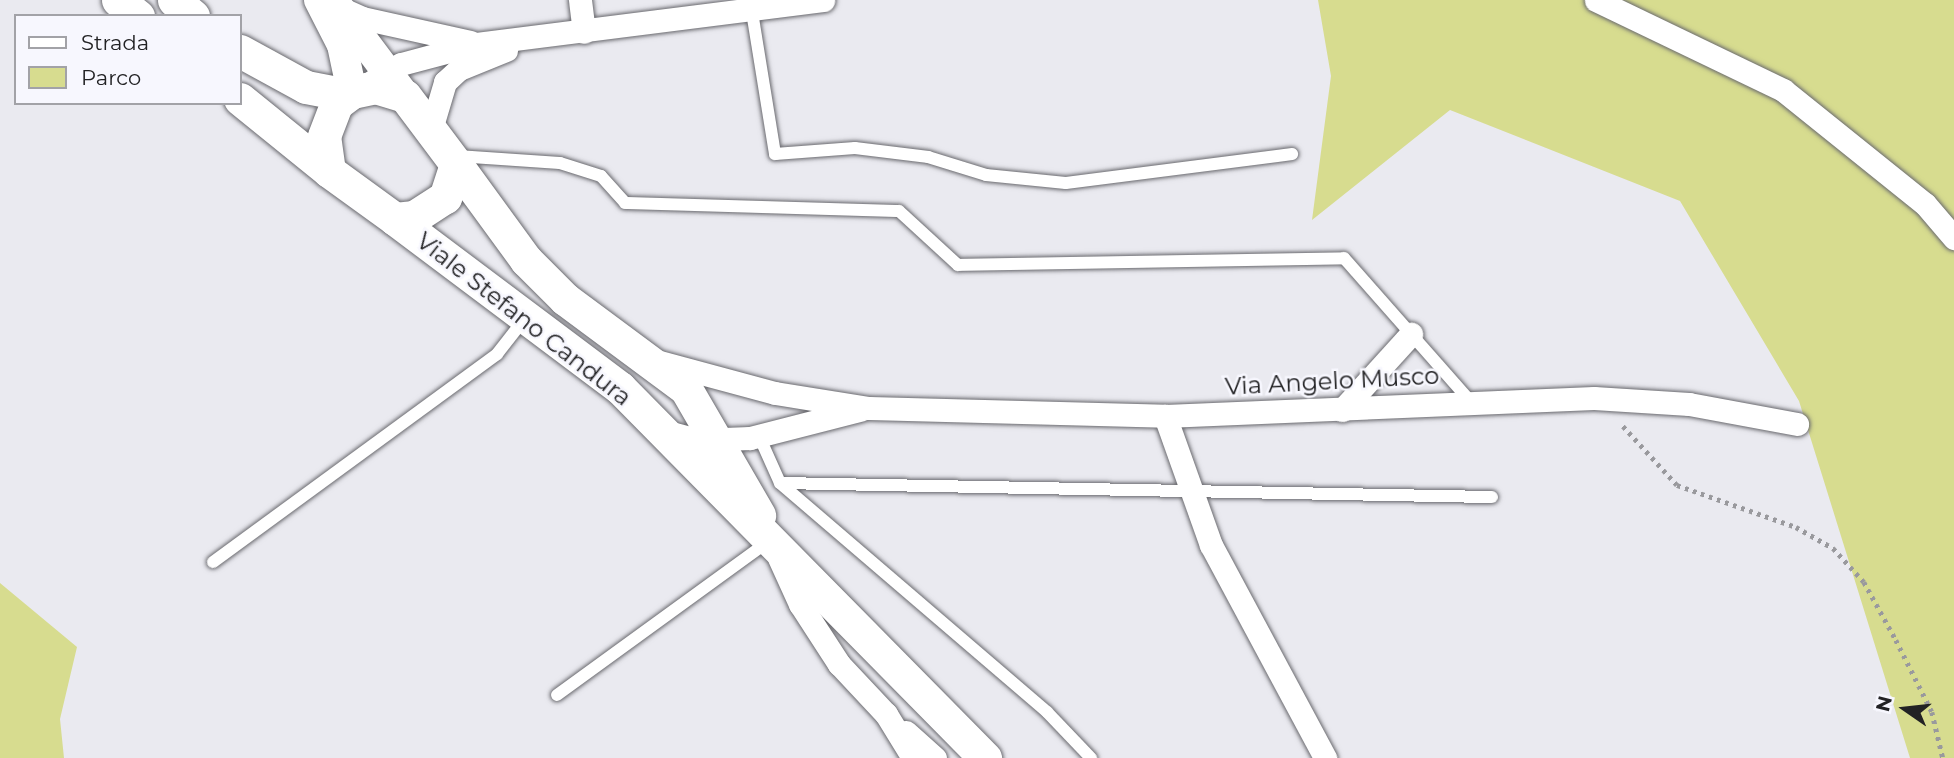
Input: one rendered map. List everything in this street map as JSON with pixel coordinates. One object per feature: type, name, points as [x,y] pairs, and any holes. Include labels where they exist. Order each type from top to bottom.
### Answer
[{"type":"main road","points":[[118,0],[136,14]]},
{"type":"main road","points":[[174,0],[191,14]]},
{"type":"main road","points":[[242,52],[306,87],[371,88],[432,126],[453,159],[452,187],[436,206],[395,219],[329,171],[242,101]]},
{"type":"main road","points":[[329,171],[324,136],[336,104],[371,88]]},
{"type":"main road","name":"Viale Stefano Candura","points":[[453,159],[526,261],[565,299],[653,360],[686,389],[720,439],[771,539]]},
{"type":"main road","name":"Viale Stefano Candura","points":[[395,219],[620,388],[985,758]]},
{"type":"street","points":[[580,0],[584,32]]},
{"type":"street","points":[[371,88],[477,44],[584,32],[727,8],[752,12],[823,0]]},
{"type":"street","points":[[1596,0],[1783,90],[1925,204],[1954,238]]},
{"type":"street","points":[[331,3],[362,18],[477,44]]},
{"type":"street","points":[[331,3],[342,45],[371,88]]},
{"type":"street","points":[[331,3],[371,88]]},
{"type":"street","points":[[432,126],[438,95],[459,69],[549,36]]},
{"type":"street","points":[[1342,410],[1411,334]]},
{"type":"street","points":[[653,360],[775,393],[869,408]]},
{"type":"street","name":"Via Angelo Musco","points":[[869,408],[1165,416],[1342,410],[1469,400],[1594,398],[1689,404],[1797,424]]},
{"type":"street","points":[[662,430],[720,439],[760,436],[869,408]]},
{"type":"street","points":[[1165,416],[1211,545],[1325,758]]},
{"type":"street","points":[[771,539],[800,604],[839,663],[886,714],[935,758]]},
{"type":"street","points":[[886,714],[913,758]]},
{"type":"lane","points":[[752,12],[775,154],[855,148],[928,157],[986,175],[1066,183],[1292,154]]},
{"type":"lane","points":[[453,159],[560,163],[601,176],[625,203],[898,211],[958,265],[1344,258],[1469,400]]},
{"type":"lane","points":[[214,562],[497,355],[526,317]]},
{"type":"lane","points":[[760,436],[780,483],[1047,712],[1091,758]]},
{"type":"lane","points":[[780,483],[1194,495],[1492,497]]},
{"type":"lane","points":[[557,695],[771,539]]},
{"type":"path","points":[[1594,398],[1677,485],[1796,527],[1833,548],[1864,582],[1896,640],[1932,712],[1943,758]]},
{"type":"green space","points":[[1318,0],[1954,0],[1954,758],[1910,758],[1799,401],[1680,201],[1450,110],[1312,220],[1331,76]]},
{"type":"green space","points":[[0,583],[77,647],[60,719],[64,758],[0,758]]}]
